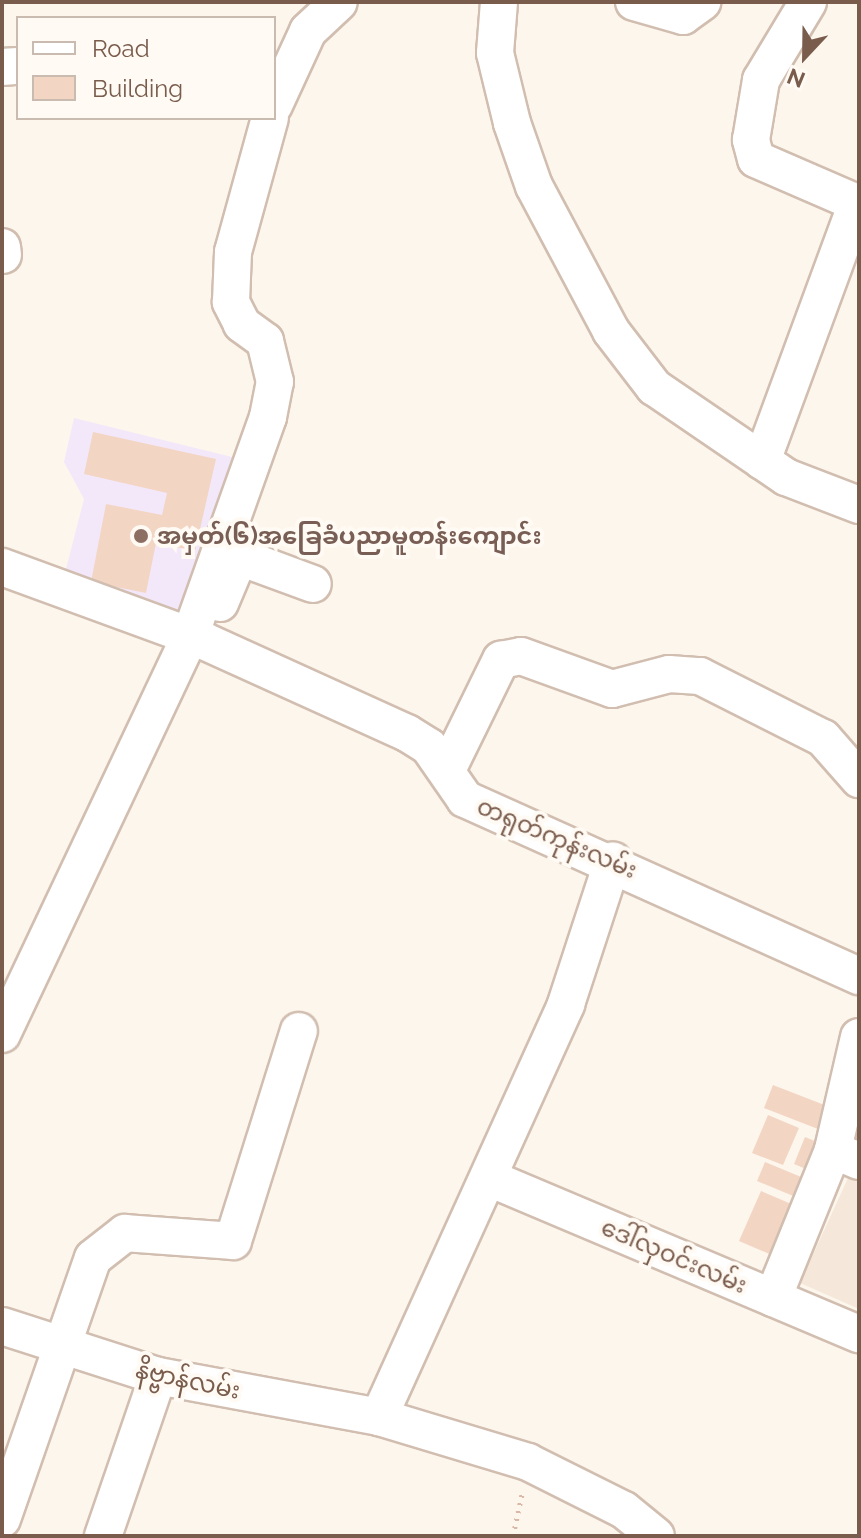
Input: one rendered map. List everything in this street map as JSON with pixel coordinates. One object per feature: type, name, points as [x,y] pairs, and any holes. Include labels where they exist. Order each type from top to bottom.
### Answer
[{"type":"street","points":[[276,101],[308,31],[339,2]]},
{"type":"street","points":[[499,2],[498,67],[552,223],[611,331],[654,387],[762,461],[859,505]]},
{"type":"street","points":[[634,2],[683,16],[702,2]]},
{"type":"street","points":[[762,461],[858,203],[756,159],[751,140],[761,80],[808,2]]},
{"type":"street","points":[[197,639],[275,382],[265,341],[242,324],[231,302],[233,252],[269,120]]},
{"type":"street","points":[[2,1034],[236,565],[248,560],[313,584]]},
{"type":"street","name":"တရုတ်ကုန်းလမ်း","points":[[2,567],[197,639],[407,733],[447,770],[465,799],[613,860],[859,976]]},
{"type":"street","points":[[447,770],[501,660],[521,656],[612,689],[669,674],[700,676],[823,738],[859,779]]},
{"type":"street","points":[[379,1417],[566,1004],[613,860]]},
{"type":"street","points":[[2,1519],[64,1350],[93,1258],[108,1240],[125,1233],[233,1241],[299,1031]]},
{"type":"street","points":[[773,1298],[846,1156],[859,1037]]},
{"type":"street","name":"ဒေါ်လှဝင်းလမ်း","points":[[489,1178],[859,1334]]},
{"type":"street","name":"နိဗ္ဗာန်လမ်း","points":[[2,1326],[64,1350],[158,1376],[379,1417],[528,1462],[624,1510],[656,1536]]},
{"type":"street","points":[[103,1536],[158,1376]]},
{"type":"path","points":[[513,1536],[528,1462]]},
{"type":"shaded area","name":"အမှတ်(၆)အခြေခံပညာမူတန်းကျောင်း","points":[[74,418],[236,458],[181,612],[65,573],[84,499],[64,462]]},
{"type":"shaded area","points":[[859,1154],[859,1309],[800,1283]]},
{"type":"building","points":[[93,432],[216,459],[195,551],[156,543],[146,593],[91,582],[106,504],[162,515],[167,493],[84,474]]},
{"type":"building","points":[[773,1085],[827,1106],[818,1129],[764,1108]]},
{"type":"building","points":[[768,1115],[799,1128],[783,1165],[752,1153]]},
{"type":"building","points":[[805,1137],[827,1146],[816,1173],[794,1164]]},
{"type":"building","points":[[765,1162],[806,1179],[798,1198],[757,1181]]},
{"type":"building","points":[[761,1191],[796,1206],[774,1256],[739,1241]]},
{"type":"place","name":"အမှတ်(၆)အခြေခံပညာမူတန်းကျောင်း","points":[[141,536]]}]
